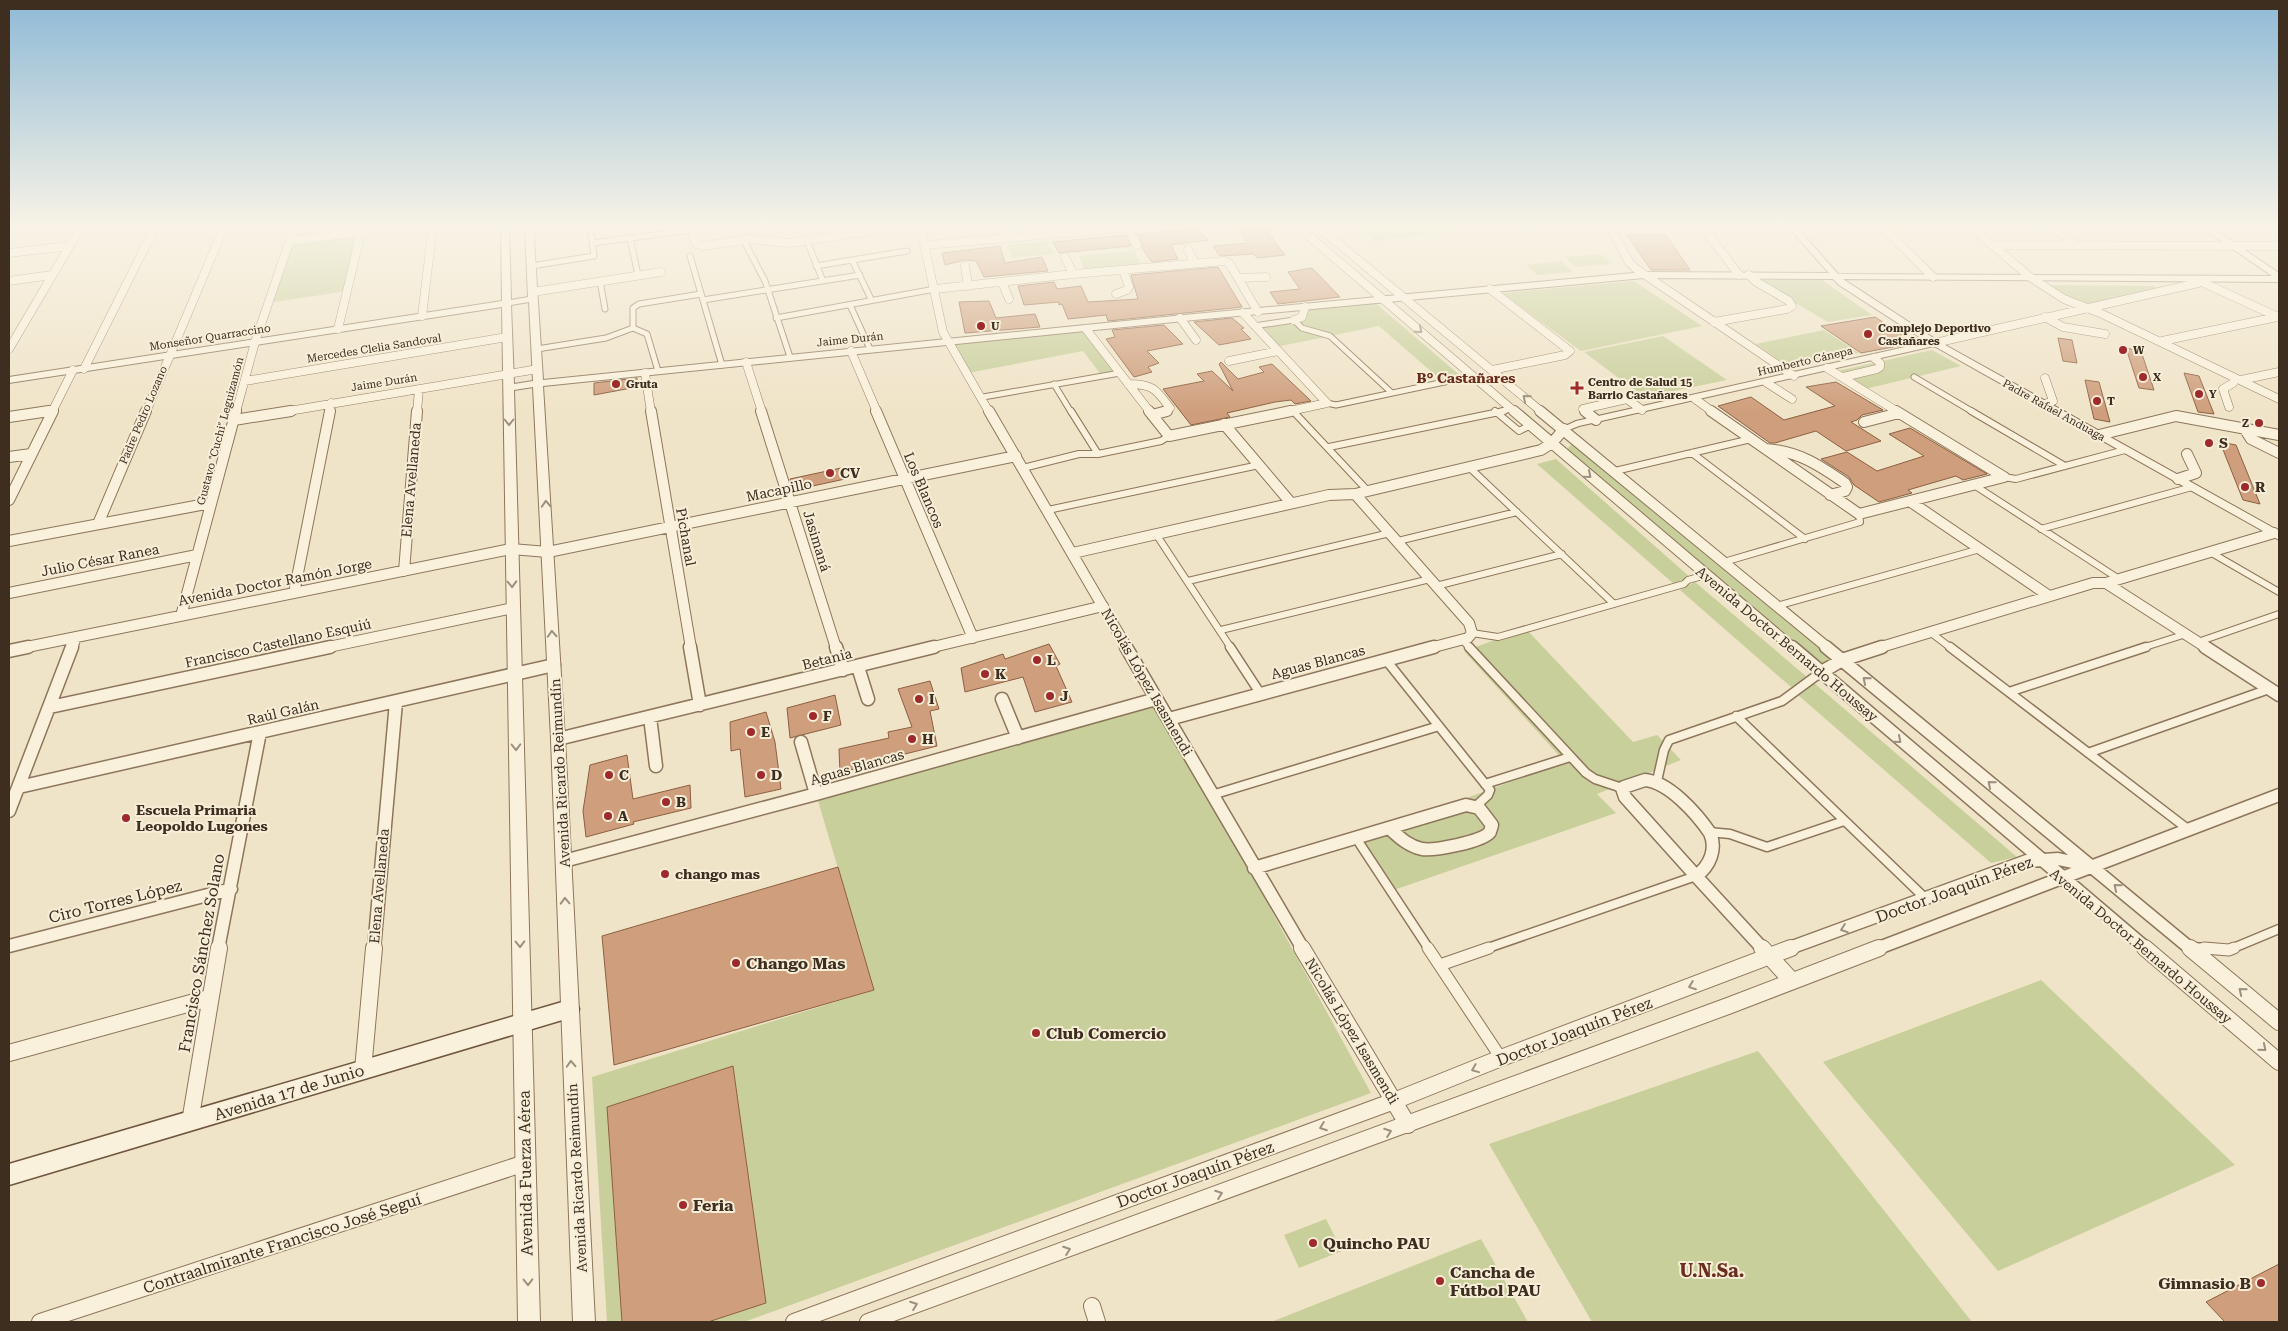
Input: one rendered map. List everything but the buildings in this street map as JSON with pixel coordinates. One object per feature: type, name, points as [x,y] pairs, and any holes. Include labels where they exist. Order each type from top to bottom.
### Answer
[{"type":"main road","name":"Avenida 17 de Junio","points":[[9,1175],[569,1009]]},
{"type":"street","points":[[9,349],[45,287]]},
{"type":"street","points":[[84,369],[125,287]]},
{"type":"street","name":"Padre Pedro Lozano","points":[[98,524],[166,360],[171,356],[200,287]]},
{"type":"street","name":"Gustavo \"Cuchi\" Leguizamón","points":[[181,616],[256,342],[275,287]]},
{"type":"street","points":[[338,330],[348,287]]},
{"type":"street","points":[[422,316],[425,287]]},
{"type":"street","points":[[506,287],[509,373],[510,549],[521,1023]]},
{"type":"street","name":"Avenida Ricardo Reimundín","points":[[532,287],[558,739],[584,1322]]},
{"type":"street","points":[[533,295],[571,287]]},
{"type":"street","points":[[601,287],[605,309]]},
{"type":"street","points":[[699,287],[722,365]]},
{"type":"street","points":[[766,287],[790,358]]},
{"type":"street","points":[[633,328],[633,308],[635,306],[785,287]]},
{"type":"street","points":[[866,287],[871,299]]},
{"type":"street","points":[[776,318],[850,305],[871,299],[956,287]]},
{"type":"street","points":[[1004,287],[1009,298]]},
{"type":"street","points":[[1116,294],[1127,290],[1129,287]]},
{"type":"street","points":[[1244,287],[1256,310]]},
{"type":"street","name":"Avenida Doctor Bernardo Houssay","points":[[1368,287],[2038,859],[2279,1062]]},
{"type":"street","name":"Avenida Doctor Bernardo Houssay","points":[[1390,287],[2279,1022]]},
{"type":"street","name":"Jaime Durán","points":[[1401,296],[1485,287]]},
{"type":"street","name":"Jaime Durán","points":[[1194,317],[1380,297],[1520,287]]},
{"type":"street","points":[[1662,287],[1794,376]]},
{"type":"street","points":[[1714,322],[1787,309],[1792,306],[1789,301],[1765,287]]},
{"type":"street","name":"Padre Rafael Anduaga","points":[[1847,287],[1935,343],[2276,534]]},
{"type":"street","points":[[2047,287],[2086,309],[2093,315],[2237,382],[2279,399]]},
{"type":"street","name":"Humberto Cánepa","points":[[1564,429],[2044,317],[2189,287]]},
{"type":"street","points":[[2210,287],[2278,317]]},
{"type":"street","name":"Nicolás López Isasmendi","points":[[935,289],[943,332],[983,397],[1156,699],[1170,719],[1254,868],[1408,1125]]},
{"type":"street","points":[[1490,290],[1570,351],[1565,355],[1492,370]]},
{"type":"street","name":"Monseñor Quarraccino","points":[[9,380],[506,303],[533,295]]},
{"type":"street","name":"Jaime Durán","points":[[509,388],[539,383],[870,349],[1086,329],[1243,313],[1256,310],[1305,307],[1380,297]]},
{"type":"street","points":[[850,305],[870,349]]},
{"type":"street","points":[[1254,326],[1294,320],[1302,317],[1305,307]]},
{"type":"street","points":[[2086,309],[2100,312],[2162,342],[2279,406]]},
{"type":"street","points":[[1243,313],[1327,403]]},
{"type":"street","points":[[2044,317],[2063,327],[2105,334]]},
{"type":"street","points":[[2162,342],[2278,317]]},
{"type":"street","points":[[1180,318],[1196,340]]},
{"type":"street","points":[[1294,320],[1302,328],[1325,333],[1332,337],[1392,393]]},
{"type":"street","points":[[537,349],[606,338],[633,328],[647,334],[658,371]]},
{"type":"street","points":[[1086,329],[1169,436]]},
{"type":"street","name":"Mercedes Clelia Sandoval","points":[[245,381],[507,337]]},
{"type":"street","name":"Los Blancos","points":[[851,351],[973,638]]},
{"type":"street","points":[[1229,361],[1278,351]]},
{"type":"street","points":[[1843,378],[1880,368],[1880,362],[1874,358]]},
{"type":"street","name":"Jasimaná","points":[[746,362],[843,670]]},
{"type":"street","points":[[1827,368],[2004,477],[2016,479],[2125,450]]},
{"type":"street","name":"Jaime Durán","points":[[234,420],[538,369]]},
{"type":"street","points":[[9,500],[73,370]]},
{"type":"street","points":[[983,397],[1120,372]]},
{"type":"street","points":[[2228,407],[2223,390],[2237,382],[2279,372]]},
{"type":"street","name":"Pichanal","points":[[644,373],[700,705]]},
{"type":"street","points":[[1914,377],[2065,466]]},
{"type":"street","points":[[2045,378],[2053,401],[2045,404]]},
{"type":"street","points":[[1023,468],[1079,454],[1098,454],[1162,442],[1169,436],[1224,424],[1327,403],[1336,405],[1449,381]]},
{"type":"street","points":[[1767,382],[1792,399]]},
{"type":"street","points":[[1128,384],[1147,383],[1154,387],[1170,408],[1169,410],[1152,415]]},
{"type":"street","points":[[1054,384],[1098,454]]},
{"type":"street","name":"Elena Avellaneda","points":[[404,571],[419,389]]},
{"type":"street","points":[[1596,420],[1583,409],[1628,399],[1642,410]]},
{"type":"street","points":[[1695,399],[1858,514],[1860,522],[1724,562]]},
{"type":"street","points":[[294,593],[331,403]]},
{"type":"street","points":[[1329,447],[1511,409]]},
{"type":"street","points":[[9,417],[52,410]]},
{"type":"street","points":[[1293,410],[1368,491]]},
{"type":"street","points":[[1495,411],[1519,431],[1531,425],[1552,420]]},
{"type":"street","points":[[1864,422],[1899,413]]},
{"type":"street","points":[[2099,435],[2176,416],[2279,434]]},
{"type":"street","points":[[1224,424],[1291,503]]},
{"type":"street","points":[[2244,428],[2251,439],[2279,452]]},
{"type":"street","points":[[1073,553],[1291,503],[1330,495],[1355,494],[1470,468],[1541,450],[1552,443],[1564,429]]},
{"type":"street","points":[[1615,471],[1751,439]]},
{"type":"street","points":[[1766,449],[1788,450],[1804,456],[1845,483],[1847,487],[1845,491],[1830,495]]},
{"type":"street","points":[[1692,453],[1805,539]]},
{"type":"street","points":[[9,457],[31,454]]},
{"type":"street","points":[[2178,479],[2196,473],[2187,454]]},
{"type":"street","name":"Macapillo","points":[[548,552],[1016,456]]},
{"type":"street","points":[[1048,510],[1259,465]]},
{"type":"street","points":[[1470,468],[1614,604]]},
{"type":"street","points":[[1858,514],[2004,477]]},
{"type":"street","points":[[1974,485],[2119,579]]},
{"type":"street","points":[[2041,529],[2192,487]]},
{"type":"street","points":[[1355,494],[1469,623],[1472,633],[1498,637],[1614,604],[1706,575]]},
{"type":"street","points":[[1911,502],[2049,596]]},
{"type":"street","points":[[9,541],[211,503]]},
{"type":"street","points":[[1188,581],[1517,512]]},
{"type":"street","points":[[1156,534],[1221,630],[1260,693]]},
{"type":"street","points":[[1657,781],[1661,770],[1662,758],[1669,740],[1782,701],[1820,673],[1842,660],[2093,583],[2106,583],[2276,534]]},
{"type":"street","name":"Avenida Doctor Ramón Jorge","points":[[9,651],[510,549],[548,552]]},
{"type":"street","points":[[1776,606],[1980,549]]},
{"type":"street","points":[[2210,552],[2279,592]]},
{"type":"street","points":[[1221,630],[1562,554]]},
{"type":"street","name":"Julio César Ranea","points":[[9,593],[197,555]]},
{"type":"street","points":[[2106,583],[2279,696]]},
{"type":"street","name":"Betania","points":[[558,739],[1103,606]]},
{"type":"street","name":"Francisco Castellano Esquiú","points":[[50,707],[512,608]]},
{"type":"street","points":[[2198,642],[2279,614]]},
{"type":"street","points":[[1930,632],[2189,830]]},
{"type":"street","name":"Aguas Blancas","points":[[1170,719],[1260,693],[1462,640],[1472,633]]},
{"type":"street","points":[[2009,692],[2186,634]]},
{"type":"street","points":[[9,812],[76,637]]},
{"type":"street","points":[[1462,640],[1570,757],[1595,779],[1622,788]]},
{"type":"street","points":[[1386,660],[1490,790],[1488,795],[1476,806]]},
{"type":"street","name":"Raúl Galán","points":[[19,787],[554,665]]},
{"type":"street","points":[[858,667],[868,699]]},
{"type":"street","points":[[2088,752],[2269,689]]},
{"type":"street","points":[[1002,699],[1018,738]]},
{"type":"street","name":"Aguas Blancas","points":[[564,861],[816,794],[1156,699]]},
{"type":"street","name":"Elena Avellaneda","points":[[363,1070],[396,702]]},
{"type":"street","points":[[1736,716],[1926,899]]},
{"type":"street","points":[[650,717],[656,766]]},
{"type":"street","points":[[1212,795],[1439,726]]},
{"type":"street","name":"Francisco Sánchez Solano","points":[[190,1122],[210,998],[260,732]]},
{"type":"street","points":[[801,742],[816,794]]},
{"type":"street","points":[[1485,784],[1570,757]]},
{"type":"street","points":[[1440,965],[1696,876],[1706,868],[1713,847],[1709,832],[1667,787],[1657,781],[1644,778],[1629,783],[1622,788]]},
{"type":"street","points":[[1622,788],[1625,797],[1792,981]]},
{"type":"street","points":[[2090,866],[2279,795]]},
{"type":"street","points":[[1254,868],[1466,805],[1476,806],[1491,821],[1490,832],[1444,850],[1424,850],[1404,842],[1389,828]]},
{"type":"street","points":[[1709,832],[1730,834],[1767,847],[1844,821]]},
{"type":"street","points":[[1356,838],[1501,1058]]},
{"type":"street","name":"Doctor Joaquín Pérez","points":[[794,1322],[1394,1101],[1501,1058],[1769,956],[2027,861],[2058,859],[2090,866]]},
{"type":"street","name":"Doctor Joaquín Pérez","points":[[868,1322],[1408,1125],[2062,879],[2090,866]]},
{"type":"street","name":"Ciro Torres López","points":[[9,946],[231,890]]},
{"type":"street","points":[[2188,947],[2229,950],[2279,929]]},
{"type":"street","points":[[9,1053],[210,998]]},
{"type":"street","name":"Avenida Fuerza Aérea","points":[[521,1023],[529,1322]]},
{"type":"street","name":"Contraalmirante Francisco José Seguí","points":[[40,1322],[525,1163]]},
{"type":"green space","points":[[274,287],[349,287],[348,291],[268,303]]},
{"type":"green space","points":[[1567,287],[1643,287],[1702,326],[1581,351],[1502,293]]},
{"type":"green space","points":[[1768,287],[1832,287],[1872,315],[1828,322]]},
{"type":"green space","points":[[2054,287],[2155,287],[2161,290],[2089,306],[2067,297]]},
{"type":"green space","points":[[1374,302],[1462,377],[1442,381],[1379,326],[1276,347],[1255,327],[1302,317],[1305,307]]},
{"type":"green space","points":[[1083,329],[1120,373],[1102,376],[1083,351],[968,373],[950,342]]},
{"type":"green space","points":[[1824,330],[1859,353],[1791,368],[1756,344]]},
{"type":"green space","points":[[1663,336],[1727,380],[1644,397],[1584,352]]},
{"type":"green space","points":[[1932,350],[1961,366],[1865,389],[1837,371]]},
{"type":"green space","points":[[1575,440],[1842,660],[1819,670],[1563,454]]},
{"type":"green space","points":[[1556,459],[1690,577],[1674,584],[1537,464]]},
{"type":"green space","points":[[1695,582],[1807,677],[1791,687],[1680,590]]},
{"type":"green space","points":[[1526,629],[1633,742],[1657,735],[1681,760],[1597,794],[1616,813],[1391,891],[1393,885],[1359,837],[1565,762],[1464,651]]},
{"type":"green space","points":[[1813,682],[2017,857],[1991,863],[1798,695]]},
{"type":"green space","name":"Club Comercio","points":[[1156,699],[1371,1093],[744,1322],[607,1322],[592,1077],[874,990],[816,794]]},
{"type":"green space","points":[[2041,980],[2235,1165],[1998,1271],[1823,1062]]},
{"type":"green space","points":[[1758,1051],[1972,1322],[1592,1322],[1489,1144]]},
{"type":"green space","name":"Quincho PAU","points":[[1326,1219],[1342,1251],[1299,1268],[1284,1235]]},
{"type":"green space","name":"Cancha de Fútbol PAU","points":[[1481,1239],[1528,1322],[1271,1322]]},
{"type":"place","name":"U","points":[[981,326]]},
{"type":"place","name":"Complejo Deportivo Castañares","points":[[1868,334]]},
{"type":"place","name":"W","points":[[2123,350]]},
{"type":"place","name":"X","points":[[2143,377]]},
{"type":"place","name":"Gruta","points":[[616,384]]},
{"type":"place","name":"Centro de Salud 15 Barrio Castañares","points":[[1577,388]]},
{"type":"place","name":"Y","points":[[2199,394]]},
{"type":"place","name":"T","points":[[2097,401]]},
{"type":"place","name":"Z","points":[[2259,423]]},
{"type":"place","name":"S","points":[[2209,443]]},
{"type":"place","name":"CV","points":[[830,473]]},
{"type":"place","name":"R","points":[[2245,487]]},
{"type":"place","name":"L","points":[[1037,660]]},
{"type":"place","name":"K","points":[[985,674]]},
{"type":"place","name":"J","points":[[1050,696]]},
{"type":"place","name":"I","points":[[919,699]]},
{"type":"place","name":"F","points":[[813,716]]},
{"type":"place","name":"E","points":[[751,732]]},
{"type":"place","name":"H","points":[[912,739]]},
{"type":"place","name":"C","points":[[609,775]]},
{"type":"place","name":"D","points":[[761,775]]},
{"type":"place","name":"B","points":[[666,802]]},
{"type":"place","name":"A","points":[[608,816]]},
{"type":"place","name":"Escuela Primaria Leopoldo Lugones","points":[[126,818]]},
{"type":"place","name":"chango mas","points":[[665,874]]},
{"type":"place","name":"Chango Mas","points":[[736,963]]},
{"type":"place","name":"Club Comercio","points":[[1036,1033]]},
{"type":"place","name":"Feria","points":[[683,1205]]},
{"type":"place","name":"Quincho PAU","points":[[1313,1243]]},
{"type":"place","name":"Cancha de Fútbol PAU","points":[[1440,1281]]},
{"type":"place","name":"Gimnasio B","points":[[2261,1283]]},
{"type":"district","name":"B° Castañares","points":[[1466,378]]},
{"type":"district","name":"U.N.Sa.","points":[[1712,1271]]}]
